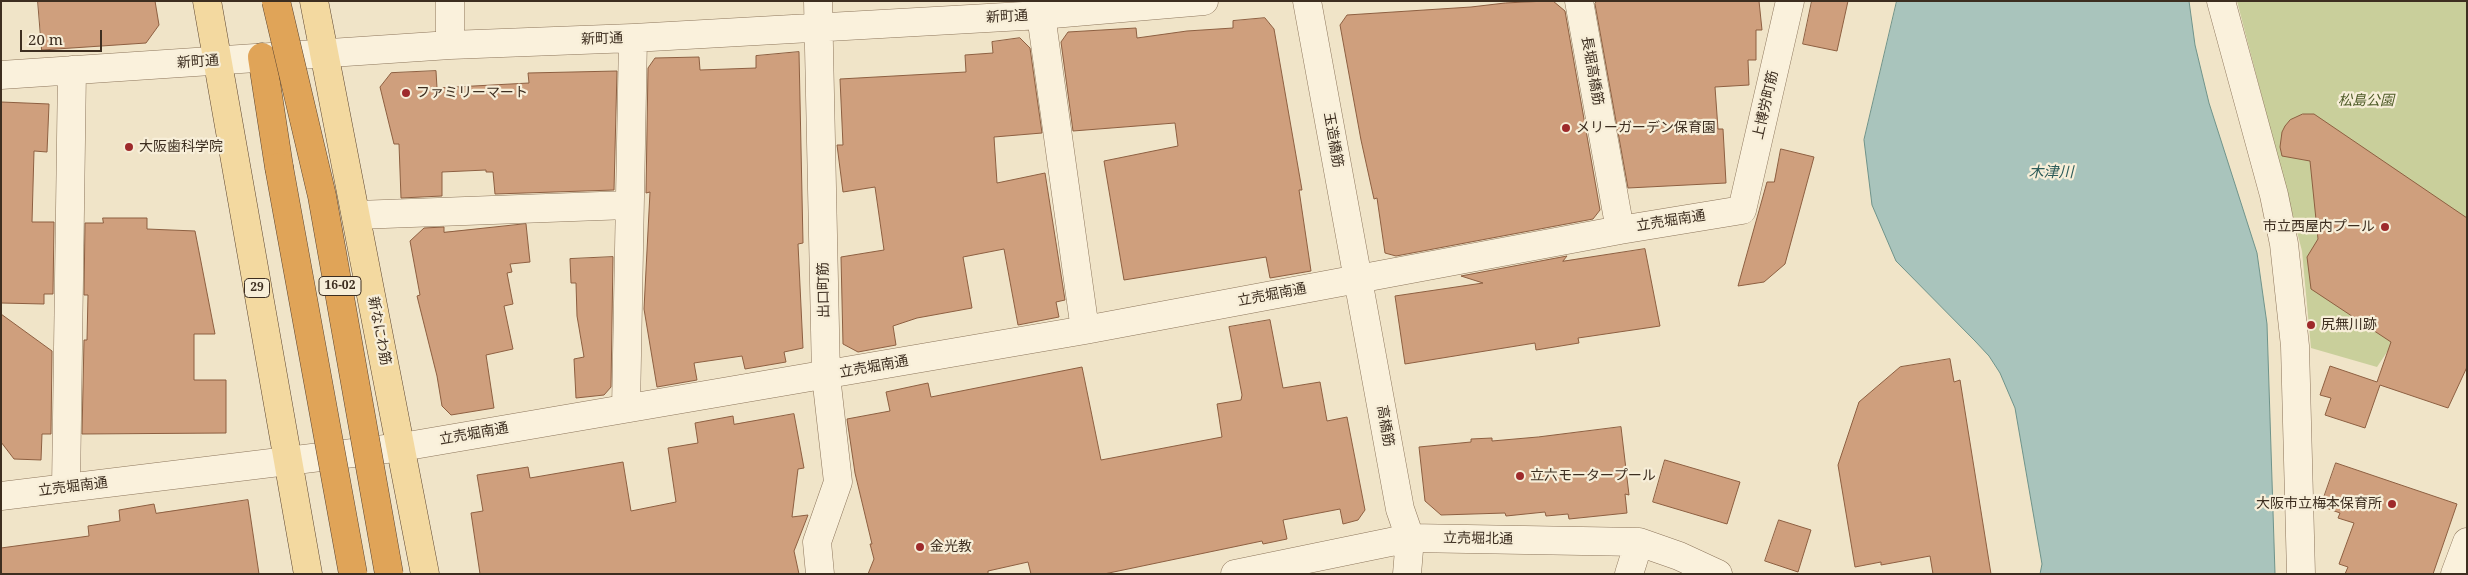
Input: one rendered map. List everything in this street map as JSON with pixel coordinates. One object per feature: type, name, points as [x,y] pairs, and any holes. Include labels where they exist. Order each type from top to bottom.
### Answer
[{"type":"highway","name":"16-02","points":[[276,1],[322,196],[389,574]]},
{"type":"highway","name":"16-02","points":[[262,57],[279,167],[353,574]]},
{"type":"main road","name":"29","points":[[207,1],[308,574]]},
{"type":"main road","name":"新なにわ筋","points":[[314,1],[402,446],[425,574]]},
{"type":"street","points":[[450,1],[450,45]]},
{"type":"street","name":"新町通","points":[[1,75],[450,45],[632,38],[818,14],[1041,15],[1105,5],[1204,1]]},
{"type":"street","name":"玉造橋筋","points":[[1307,1],[1358,278]]},
{"type":"street","name":"長堀高橋筋","points":[[1579,1],[1620,230]]},
{"type":"street","name":"上博労町筋","points":[[1742,210],[1790,1]]},
{"type":"street","points":[[2221,1],[2274,196],[2284,244],[2295,346],[2300,574]]},
{"type":"street","name":"出口町筋","points":[[818,14],[826,376],[838,482],[816,542],[820,574]]},
{"type":"street","points":[[1041,15],[1085,330]]},
{"type":"street","points":[[626,408],[632,38]]},
{"type":"street","points":[[66,487],[72,70]]},
{"type":"street","points":[[357,215],[628,205]]},
{"type":"street","name":"立売堀南通","points":[[1,496],[402,446],[826,376],[1085,330],[1620,230],[1742,210]]},
{"type":"street","name":"高橋筋","points":[[1358,278],[1400,509],[1410,538],[1406,574]]},
{"type":"street","name":"立売堀北通","points":[[1235,574],[1410,538],[1639,542],[1679,556],[1718,574]]},
{"type":"street","points":[[1629,574],[1639,542]]},
{"type":"street","points":[[2455,574],[2467,542]]},
{"type":"green space","name":"松島公園","points":[[2237,1],[2467,1],[2467,232],[2377,367],[2311,348],[2302,251]]},
{"type":"water","name":"木津川","points":[[1897,1],[2189,1],[2195,45],[2209,103],[2257,253],[2267,324],[2275,574],[2040,574],[2042,564],[2015,408],[2000,373],[1989,356],[1896,261],[1872,205],[1864,140]]},
{"type":"building","points":[[38,1],[155,1],[159,25],[146,43],[42,50]]},
{"type":"building","points":[[1553,1],[1565,11],[1600,210],[1593,219],[1396,256],[1385,253],[1377,198],[1374,199],[1361,140],[1340,25],[1347,15]]},
{"type":"building","points":[[1597,1],[1759,1],[1762,30],[1756,30],[1756,60],[1748,60],[1749,85],[1715,87],[1718,129],[1723,129],[1726,183],[1628,188],[1595,4]]},
{"type":"building","points":[[1812,1],[1848,1],[1837,51],[1803,44]]},
{"type":"building","points":[[1265,18],[1274,29],[1302,190],[1299,190],[1311,271],[1270,278],[1266,257],[1124,280],[1104,161],[1178,146],[1175,123],[1073,131],[1061,42],[1068,32],[1136,28],[1137,38],[1187,31],[1233,28],[1233,21]]},
{"type":"building","points":[[1020,38],[1030,48],[1042,133],[994,137],[997,183],[1045,173],[1065,300],[1056,302],[1059,317],[1018,325],[1004,249],[963,257],[972,308],[917,318],[893,326],[896,345],[858,352],[843,344],[841,257],[884,250],[875,187],[843,192],[837,145],[843,145],[840,79],[966,72],[965,55],[993,53],[992,42]]},
{"type":"building","points":[[799,52],[803,243],[798,244],[803,348],[784,352],[786,362],[745,369],[742,356],[694,363],[697,380],[657,387],[644,309],[650,192],[646,193],[648,68],[655,58],[699,57],[700,70],[756,68],[756,56]]},
{"type":"building","points":[[436,71],[437,88],[529,83],[528,73],[617,71],[614,190],[495,194],[493,172],[486,172],[486,170],[442,172],[442,196],[401,198],[399,144],[394,144],[380,87],[391,73]]},
{"type":"building","points":[[1,102],[49,104],[47,152],[34,151],[32,222],[54,222],[53,294],[44,294],[44,304],[1,303]]},
{"type":"building","name":"市立西屋内プール","points":[[2303,114],[2314,114],[2467,218],[2467,367],[2448,408],[2380,385],[2365,428],[2325,415],[2331,398],[2320,395],[2330,366],[2377,382],[2391,342],[2311,289],[2307,257],[2318,239],[2310,161],[2282,156],[2280,147],[2282,132],[2285,126],[2290,120]]},
{"type":"building","points":[[1781,149],[1814,157],[1785,264],[1764,282],[1738,286],[1767,182],[1774,182]]},
{"type":"building","points":[[103,218],[147,218],[147,229],[195,231],[215,334],[194,334],[194,380],[226,380],[226,433],[82,434],[84,340],[87,340],[88,295],[84,295],[85,223],[103,223]]},
{"type":"building","points":[[526,224],[530,262],[510,264],[512,272],[507,273],[513,304],[504,306],[513,349],[486,355],[494,408],[451,415],[442,406],[437,376],[417,296],[420,295],[410,241],[424,228],[444,227],[444,232]]},
{"type":"building","points":[[1645,249],[1660,326],[1578,338],[1579,343],[1536,350],[1535,343],[1405,364],[1395,296],[1483,283],[1461,276],[1567,256],[1563,261]]},
{"type":"building","points":[[613,257],[611,387],[604,395],[576,398],[574,359],[584,357],[577,316],[576,283],[571,283],[570,259]]},
{"type":"building","points":[[1,314],[52,351],[51,434],[42,434],[41,460],[14,459],[1,442]]},
{"type":"building","points":[[1270,320],[1283,388],[1320,382],[1327,421],[1347,417],[1365,510],[1358,520],[1343,524],[1340,509],[1283,520],[1287,539],[1263,544],[1262,541],[1104,574],[1031,574],[1028,562],[988,571],[988,574],[868,574],[874,559],[870,544],[872,544],[855,473],[847,419],[890,411],[886,392],[928,383],[931,397],[1082,367],[1101,460],[1222,437],[1217,404],[1241,400],[1242,395],[1229,327]]},
{"type":"building","points":[[1950,359],[1954,382],[1960,380],[1991,574],[1933,574],[1930,556],[1881,565],[1881,562],[1855,567],[1838,465],[1859,402],[1900,367]]},
{"type":"building","points":[[794,414],[804,468],[798,469],[792,517],[808,515],[794,551],[799,574],[480,574],[471,513],[483,511],[477,475],[528,467],[530,478],[623,462],[631,511],[676,502],[668,448],[698,443],[695,423],[733,416],[734,424]]},
{"type":"building","points":[[1621,427],[1629,495],[1625,494],[1627,513],[1569,519],[1568,514],[1546,516],[1545,512],[1506,516],[1505,513],[1441,515],[1425,501],[1419,447],[1471,442],[1471,439],[1492,438],[1492,441]]},
{"type":"building","points":[[1665,460],[1740,482],[1727,524],[1653,502]]},
{"type":"building","points":[[2336,463],[2457,504],[2433,574],[2345,574],[2348,567],[2339,564],[2354,523],[2338,518],[2340,513],[2321,506]]},
{"type":"building","points":[[248,500],[259,574],[1,574],[1,548],[89,536],[88,526],[120,521],[119,510],[154,504],[156,513]]},
{"type":"building","points":[[1779,520],[1811,530],[1798,572],[1765,561]]},
{"type":"place","name":"ファミリーマート","points":[[406,93]]},
{"type":"place","name":"メリーガーデン保育園","points":[[1566,128]]},
{"type":"place","name":"大阪歯科学院","points":[[129,147]]},
{"type":"place","name":"市立西屋内プール","points":[[2385,227]]},
{"type":"place","name":"尻無川跡","points":[[2311,325]]},
{"type":"place","name":"立六モータープール","points":[[1520,476]]},
{"type":"place","name":"大阪市立梅本保育所","points":[[2392,504]]},
{"type":"place","name":"金光教","points":[[920,547]]}]
